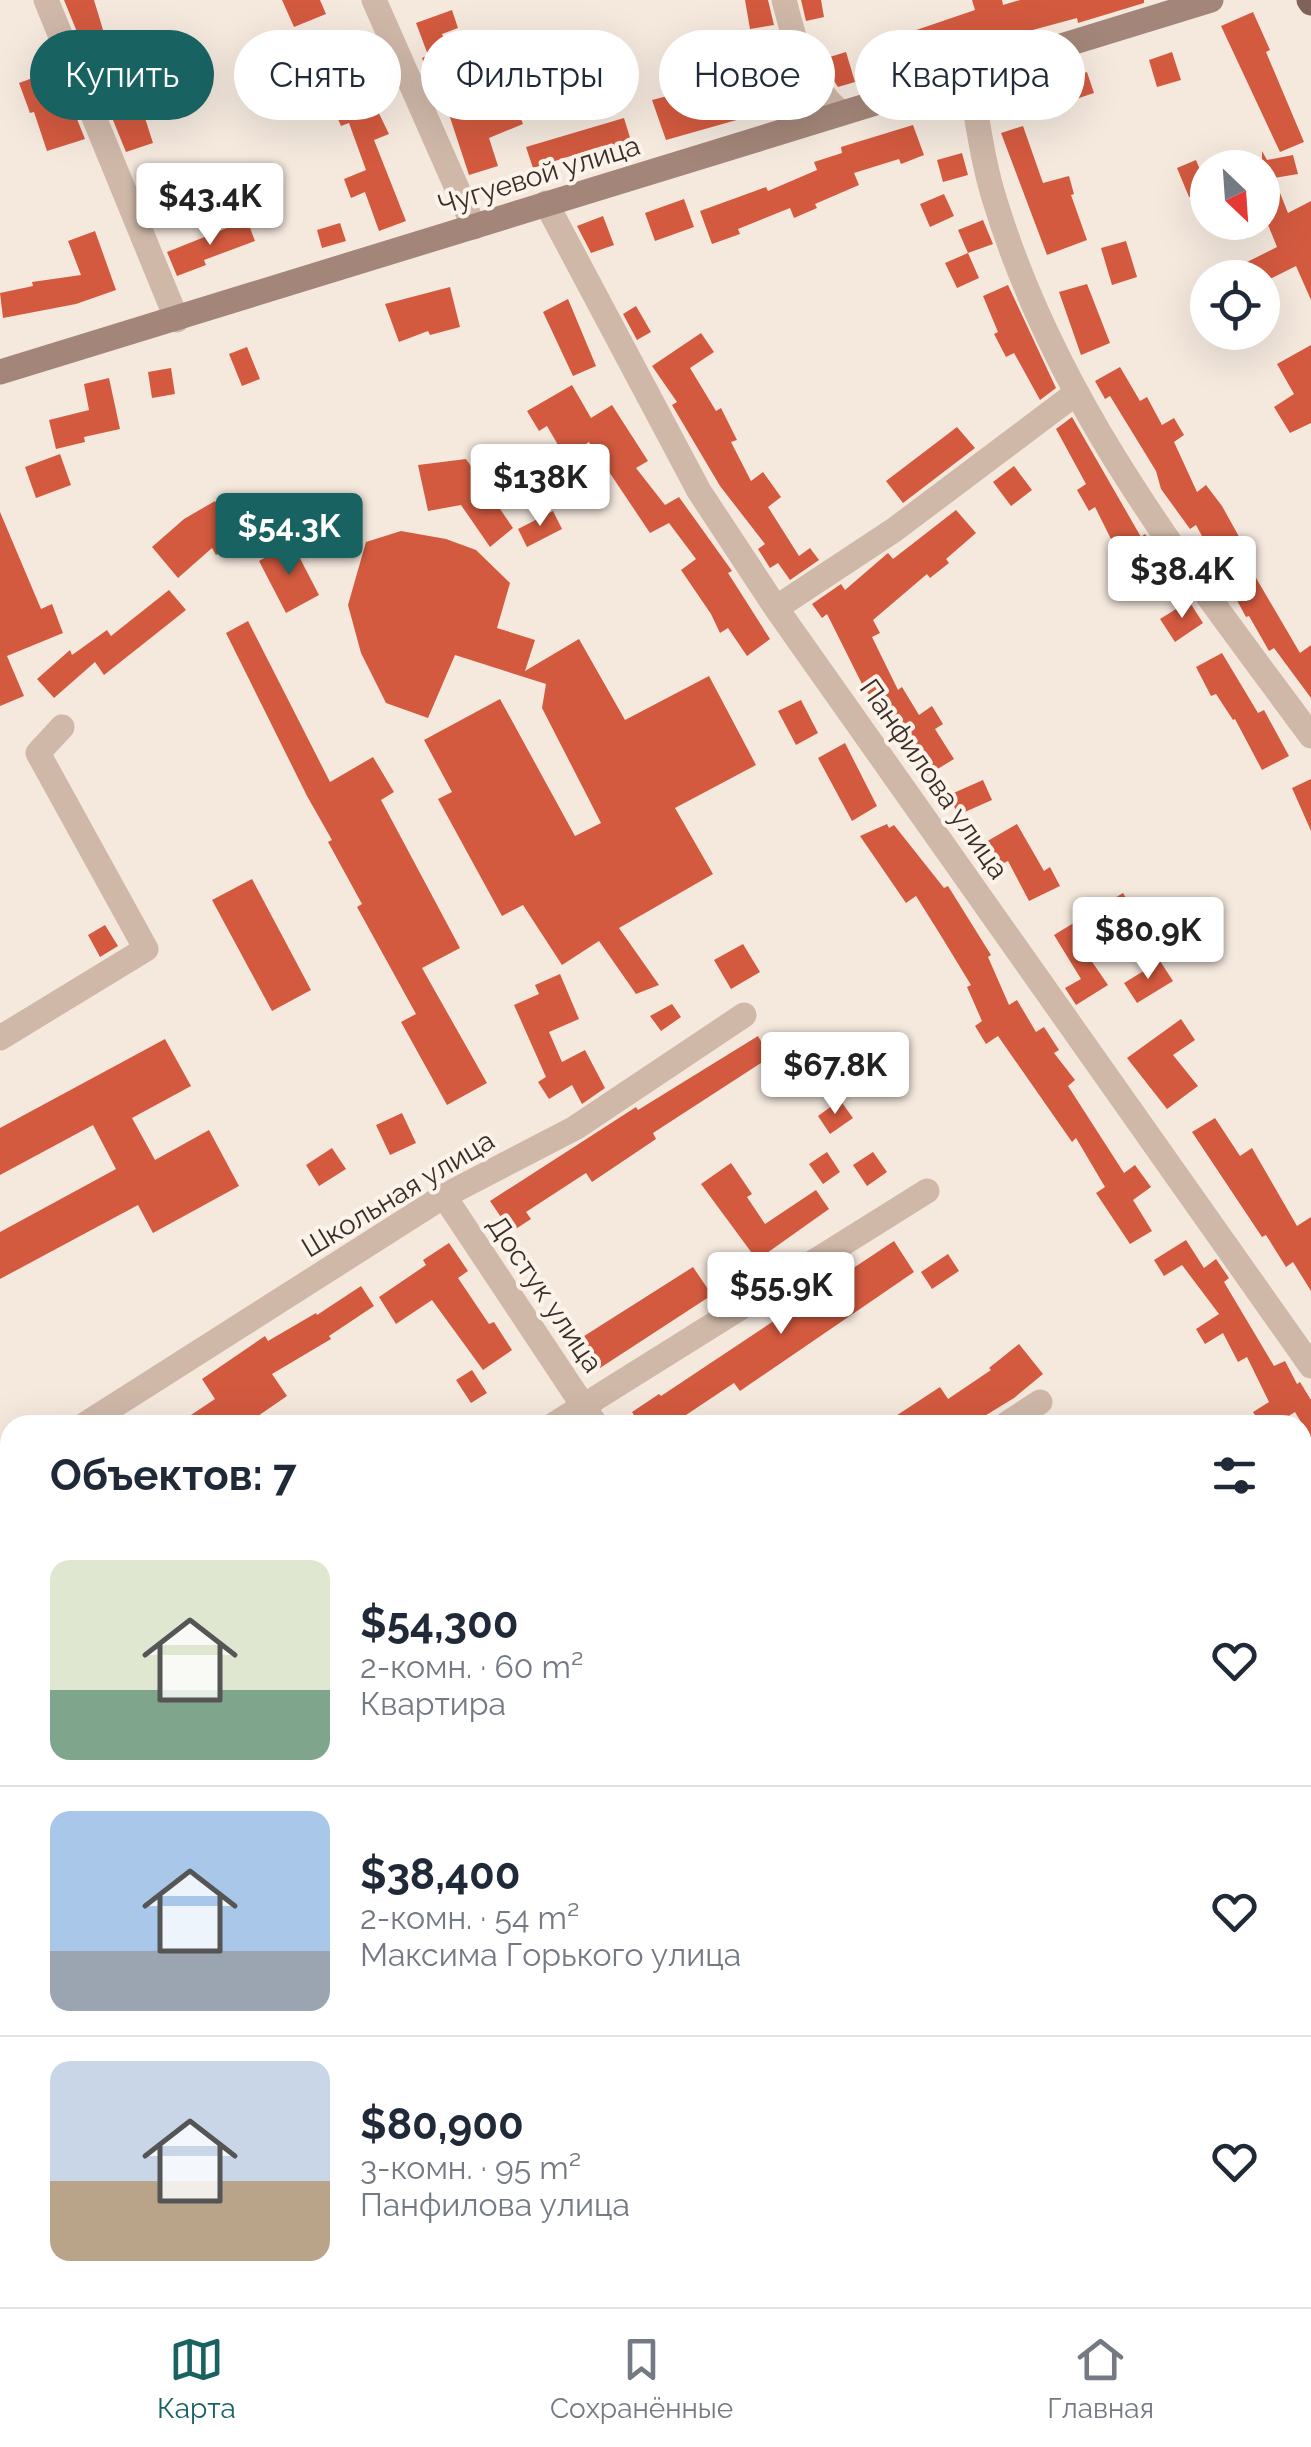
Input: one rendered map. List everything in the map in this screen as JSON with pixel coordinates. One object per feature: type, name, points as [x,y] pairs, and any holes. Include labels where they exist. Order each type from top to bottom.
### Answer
[{"type":"street","points":[[46,0],[177,320]]},
{"type":"street","points":[[374,0],[474,227]]},
{"type":"street","points":[[784,0],[806,74],[819,94],[841,113]]},
{"type":"street","name":"Чугуевой улица","points":[[1085,39],[1211,0]]},
{"type":"street","name":"Чугуевой улица","points":[[0,372],[855,109]]},
{"type":"street","points":[[978,120],[994,198],[1026,288],[1074,394],[1166,540],[1311,736]]},
{"type":"street","name":"Панфилова улица","points":[[546,203],[700,491],[776,608],[1311,1366]]},
{"type":"street","points":[[776,608],[894,530],[1074,394]]},
{"type":"street","points":[[0,1038],[146,949],[38,753],[62,727]]},
{"type":"street","name":"Школьная улица","points":[[100,1415],[444,1196],[575,1128],[744,1015]]},
{"type":"street","points":[[590,1415],[927,1191]]},
{"type":"street","name":"Достук улица","points":[[444,1196],[590,1415]]},
{"type":"street","points":[[1021,1415],[1040,1402]]},
{"type":"building","points":[[64,0],[94,0],[103,30],[76,30]]},
{"type":"building","points":[[282,0],[320,0],[326,14],[294,27]]},
{"type":"building","points":[[745,0],[768,0],[774,25],[750,29]]},
{"type":"building","points":[[801,0],[821,0],[824,17],[806,21]]},
{"type":"building","points":[[972,0],[1002,0],[1003,5],[1020,0],[1144,0],[1078,23],[1077,18],[1033,30],[916,30],[975,10]]},
{"type":"building","points":[[452,10],[458,28],[421,30],[421,36],[416,23]]},
{"type":"building","points":[[1253,12],[1304,142],[1280,152],[1221,26]]},
{"type":"building","points":[[846,52],[855,82],[838,87],[835,55]]},
{"type":"building","points":[[1172,52],[1181,80],[1157,87],[1149,60]]},
{"type":"building","points":[[1085,73],[1094,93],[1085,96]]},
{"type":"building","points":[[30,79],[30,113],[19,83]]},
{"type":"building","points":[[659,98],[659,120],[652,100]]},
{"type":"building","points":[[37,120],[77,120],[85,139],[47,151]]},
{"type":"building","points":[[113,120],[146,120],[153,143],[126,152]]},
{"type":"building","points":[[338,120],[382,120],[389,134],[374,140],[406,221],[379,231],[365,192],[351,198],[344,179],[366,170],[349,123],[341,126]]},
{"type":"building","points":[[451,120],[521,120],[523,124],[489,138],[498,166],[469,175]]},
{"type":"building","points":[[625,120],[635,154],[607,162],[602,146],[533,168],[526,147]]},
{"type":"building","points":[[659,120],[737,120],[666,140]]},
{"type":"building","points":[[913,125],[924,155],[854,173],[859,185],[815,204],[817,208],[794,218],[790,208],[712,244],[700,211],[766,187],[768,191],[817,170],[814,162],[842,153],[841,147]]},
{"type":"building","points":[[1023,126],[1043,183],[1069,176],[1074,194],[1071,195],[1087,240],[1047,255],[1001,133]]},
{"type":"building","points":[[962,153],[968,175],[943,182],[937,160]]},
{"type":"building","points":[[1293,155],[1298,174],[1280,177],[1280,158]]},
{"type":"building","points":[[1190,163],[1190,197],[1189,197],[1177,168]]},
{"type":"building","points":[[246,167],[258,200],[234,209],[222,176]]},
{"type":"building","points":[[1280,193],[1288,213],[1311,201],[1311,300],[1296,266],[1280,274],[1280,260],[1251,260],[1277,247],[1274,240],[1280,240]]},
{"type":"building","points":[[944,194],[954,216],[930,227],[920,204]]},
{"type":"building","points":[[684,199],[694,227],[655,241],[645,213]]},
{"type":"building","points":[[603,216],[614,245],[591,253],[577,226]]},
{"type":"building","points":[[247,220],[255,241],[204,260],[206,265],[177,276],[167,252]]},
{"type":"building","points":[[983,220],[993,244],[968,253],[958,230]]},
{"type":"building","points":[[340,223],[346,241],[322,248],[317,230]]},
{"type":"building","points":[[95,231],[116,290],[76,304],[3,318],[0,293],[33,286],[32,282],[81,275],[68,241]]},
{"type":"building","points":[[1126,241],[1137,277],[1112,285],[1101,248]]},
{"type":"building","points":[[968,253],[979,278],[957,288],[945,263]]},
{"type":"building","points":[[1087,284],[1110,343],[1081,355],[1059,292]]},
{"type":"building","points":[[1008,285],[1056,388],[1040,400],[1014,353],[1006,357],[994,334],[998,332],[983,296]]},
{"type":"building","points":[[450,287],[460,327],[430,335],[428,331],[399,342],[385,304]]},
{"type":"building","points":[[568,299],[596,366],[573,376],[543,312]]},
{"type":"building","points":[[636,306],[651,332],[637,340],[623,314]]},
{"type":"building","points":[[701,333],[714,352],[690,368],[716,411],[721,408],[737,440],[731,442],[751,481],[763,472],[781,497],[768,507],[799,556],[810,548],[819,560],[790,580],[778,563],[770,568],[758,549],[765,544],[720,486],[672,405],[677,402],[652,366]]},
{"type":"building","points":[[1311,345],[1311,423],[1290,433],[1274,407],[1294,394],[1277,364]]},
{"type":"building","points":[[247,347],[260,379],[242,386],[229,354]]},
{"type":"building","points":[[1120,367],[1140,401],[1147,397],[1162,425],[1174,418],[1184,435],[1174,442],[1197,492],[1206,485],[1222,506],[1247,551],[1242,554],[1300,653],[1311,645],[1311,698],[1274,648],[1269,651],[1196,525],[1190,529],[1161,489],[1156,471],[1110,396],[1105,399],[1095,381]]},
{"type":"building","points":[[171,368],[175,394],[152,398],[148,372]]},
{"type":"building","points":[[109,378],[120,429],[84,437],[85,442],[56,449],[49,420],[89,410],[84,384]]},
{"type":"building","points":[[572,385],[591,418],[612,405],[648,461],[636,468],[665,505],[679,497],[732,571],[728,573],[770,639],[747,656],[728,628],[720,633],[681,570],[696,559],[669,523],[650,533],[589,442],[565,457],[547,426],[539,431],[527,411]]},
{"type":"building","points":[[1072,417],[1141,537],[1145,534],[1160,557],[1134,578],[1117,557],[1095,507],[1089,511],[1077,490],[1086,484],[1056,429]]},
{"type":"building","points":[[957,427],[975,448],[903,503],[886,481]]},
{"type":"building","points":[[60,454],[71,485],[36,498],[25,467]]},
{"type":"building","points":[[466,459],[513,528],[490,547],[461,505],[428,511],[418,465]]},
{"type":"building","points":[[1014,466],[1032,490],[1011,506],[993,482]]},
{"type":"building","points":[[215,501],[239,542],[216,555],[212,548],[178,578],[152,547],[184,519]]},
{"type":"building","points":[[956,510],[976,533],[946,559],[949,563],[930,578],[927,574],[873,620],[880,633],[872,637],[898,690],[902,687],[919,715],[932,706],[943,724],[935,729],[954,759],[926,776],[862,684],[827,614],[822,618],[812,604],[841,584],[845,590],[888,553],[893,559]]},
{"type":"building","points":[[553,511],[562,529],[527,547],[518,529]]},
{"type":"building","points":[[0,512],[41,609],[52,604],[63,633],[7,656],[24,696],[0,706]]},
{"type":"building","points":[[401,531],[446,539],[476,550],[510,583],[497,628],[535,640],[525,671],[579,639],[625,720],[709,676],[756,765],[675,808],[713,874],[619,928],[659,985],[636,994],[599,941],[562,965],[523,905],[502,916],[438,799],[452,792],[424,740],[500,699],[575,836],[601,823],[542,708],[546,684],[455,655],[428,718],[386,703],[361,653],[348,605],[366,542]]},
{"type":"building","points":[[292,543],[319,595],[286,613],[259,561]]},
{"type":"building","points":[[169,590],[186,610],[104,675],[95,662],[54,698],[37,679],[70,650],[72,655],[107,630],[111,636]]},
{"type":"building","points":[[1189,601],[1203,623],[1175,642],[1160,619]]},
{"type":"building","points":[[248,621],[330,782],[373,757],[394,792],[381,800],[460,948],[422,968],[487,1083],[447,1105],[401,1022],[416,1014],[357,907],[362,904],[328,842],[332,840],[226,633]]},
{"type":"building","points":[[1222,653],[1258,713],[1264,710],[1289,756],[1262,770],[1235,719],[1216,694],[1211,696],[1196,667]]},
{"type":"building","points":[[801,700],[818,733],[796,745],[778,711]]},
{"type":"building","points":[[845,743],[877,806],[852,821],[818,758]]},
{"type":"building","points":[[1311,779],[1311,831],[1292,788]]},
{"type":"building","points":[[983,780],[992,800],[958,815],[949,795]]},
{"type":"building","points":[[887,824],[889,828],[894,825],[944,888],[948,886],[991,955],[988,957],[1009,1005],[1017,1000],[1036,1032],[1044,1027],[1059,1050],[1054,1053],[1075,1080],[1068,1086],[1124,1173],[1135,1165],[1151,1187],[1133,1200],[1152,1231],[1130,1244],[1096,1193],[1105,1187],[1076,1138],[1072,1142],[998,1036],[986,1044],[975,1026],[982,1021],[967,987],[971,985],[916,896],[906,903],[860,836]]},
{"type":"building","points":[[1017,824],[1044,871],[1050,867],[1060,886],[1029,901],[1008,861],[998,866],[984,843]]},
{"type":"building","points":[[252,879],[311,990],[272,1011],[212,900]]},
{"type":"building","points":[[1123,893],[1138,918],[1084,950],[1108,985],[1076,1005],[1065,988],[1081,979],[1054,935]]},
{"type":"building","points":[[105,925],[118,946],[100,957],[88,935]]},
{"type":"building","points":[[743,944],[760,972],[731,989],[714,960]]},
{"type":"building","points":[[1160,961],[1173,981],[1137,1003],[1124,983]]},
{"type":"building","points":[[560,974],[579,1019],[549,1032],[562,1062],[585,1050],[605,1088],[582,1104],[572,1085],[549,1099],[538,1082],[546,1077],[514,1005],[539,994],[535,985]]},
{"type":"building","points":[[672,1004],[681,1017],[661,1031],[650,1016]]},
{"type":"building","points":[[1181,1019],[1195,1040],[1173,1055],[1198,1086],[1167,1109],[1127,1058]]},
{"type":"building","points":[[758,1036],[770,1057],[653,1133],[656,1139],[592,1182],[586,1173],[526,1212],[531,1219],[511,1232],[490,1201],[636,1107],[638,1110]]},
{"type":"building","points":[[165,1039],[191,1086],[132,1118],[155,1160],[209,1130],[239,1186],[153,1233],[138,1205],[0,1279],[0,1232],[116,1169],[93,1125],[0,1175],[0,1128]]},
{"type":"building","points":[[840,1100],[853,1118],[830,1134],[818,1116]]},
{"type":"building","points":[[402,1113],[416,1143],[390,1155],[376,1125]]},
{"type":"building","points":[[1215,1118],[1240,1156],[1252,1148],[1297,1226],[1311,1217],[1311,1291],[1293,1262],[1286,1267],[1266,1235],[1262,1237],[1192,1132]]},
{"type":"building","points":[[332,1148],[346,1169],[319,1186],[306,1165]]},
{"type":"building","points":[[827,1152],[840,1172],[823,1184],[809,1164]]},
{"type":"building","points":[[873,1152],[887,1172],[867,1186],[853,1165]]},
{"type":"building","points":[[731,1163],[752,1194],[747,1197],[765,1224],[816,1190],[829,1209],[757,1260],[701,1184]]},
{"type":"building","points":[[1186,1240],[1204,1268],[1216,1259],[1229,1278],[1224,1282],[1274,1366],[1285,1361],[1311,1400],[1311,1415],[1255,1415],[1253,1412],[1269,1402],[1247,1357],[1238,1362],[1223,1333],[1205,1344],[1196,1329],[1219,1314],[1182,1265],[1164,1276],[1154,1260]]},
{"type":"building","points":[[894,1241],[914,1272],[740,1391],[734,1383],[686,1415],[634,1415],[632,1412]]},
{"type":"building","points":[[449,1243],[468,1271],[458,1278],[512,1350],[483,1370],[432,1300],[396,1324],[379,1297],[426,1265],[423,1260]]},
{"type":"building","points":[[948,1254],[959,1271],[932,1289],[921,1272]]},
{"type":"building","points":[[693,1267],[712,1295],[600,1368],[581,1338]]},
{"type":"building","points":[[361,1286],[374,1306],[329,1336],[331,1339],[272,1374],[287,1396],[259,1415],[191,1415],[215,1399],[202,1379],[265,1336],[268,1341]]},
{"type":"building","points":[[1019,1344],[1043,1374],[986,1415],[897,1415],[940,1387],[948,1399]]},
{"type":"building","points":[[472,1370],[487,1393],[471,1403],[456,1380]]}]
